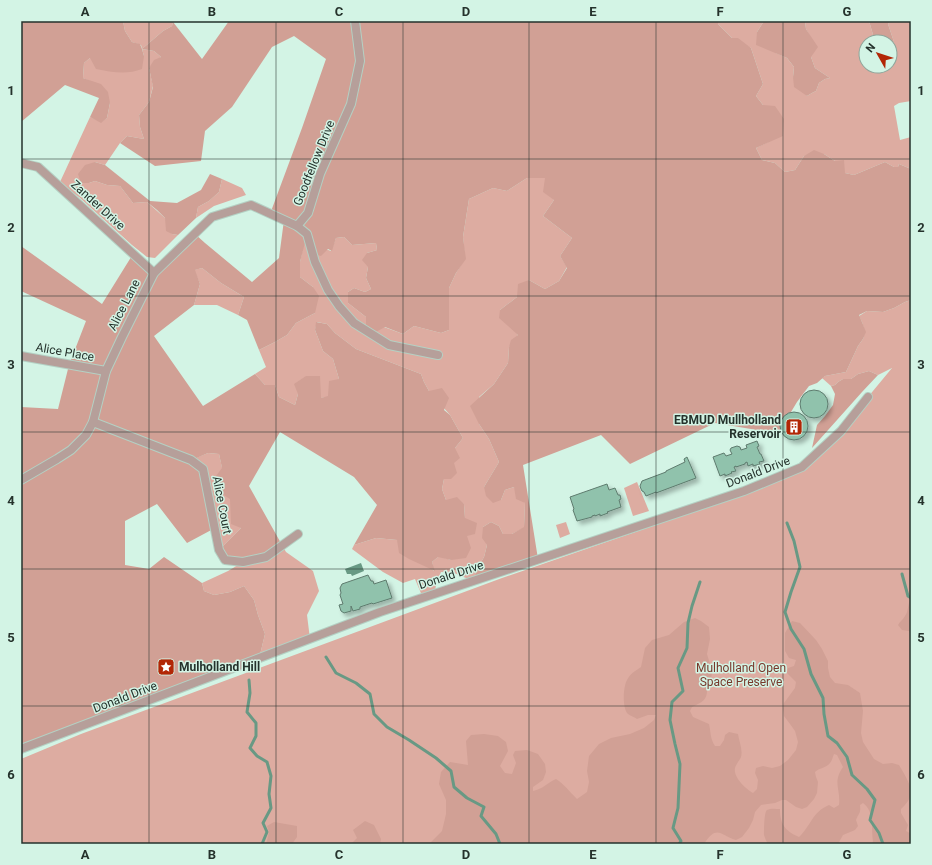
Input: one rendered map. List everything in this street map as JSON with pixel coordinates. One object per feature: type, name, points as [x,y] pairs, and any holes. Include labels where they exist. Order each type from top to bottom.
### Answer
[{"type":"street","name":"Goodfellow Drive","points":[[297,226],[308,213],[320,174],[352,104],[360,61],[355,21]]},
{"type":"street","name":"Zander Drive","points":[[21,163],[38,167],[154,273]]},
{"type":"street","name":"Alice Lane","points":[[21,480],[71,450],[86,435],[93,422],[106,371],[154,273],[212,217],[251,205],[297,226]]},
{"type":"street","points":[[297,226],[307,234],[314,262],[328,290],[339,306],[354,323],[389,345],[438,355]]},
{"type":"street","name":"Alice Place","points":[[21,356],[106,371]]},
{"type":"street","name":"Donald Drive","points":[[21,749],[380,612],[737,493],[795,470],[802,467],[841,431],[868,398]]},
{"type":"street","name":"Alice Court","points":[[93,422],[191,460],[203,469],[219,550],[225,560],[243,562],[266,557],[298,534]]},
{"type":"green space","points":[[123,21],[173,22],[172,26],[163,31],[142,49],[141,45],[132,42],[125,31]]},
{"type":"green space","points":[[718,21],[764,21],[757,32],[776,53],[787,58],[794,67],[793,77],[807,96],[816,91],[819,83],[830,78],[815,68],[811,57],[811,38],[806,29],[805,21],[869,21],[873,34],[858,34],[858,74],[898,74],[898,34],[891,34],[888,24],[890,21],[911,21],[911,101],[899,103],[894,106],[900,140],[911,137],[911,169],[899,164],[898,167],[894,167],[885,162],[854,175],[845,173],[835,161],[824,154],[804,156],[795,170],[785,172],[775,163],[762,160],[756,148],[768,142],[763,105],[756,96],[763,84],[751,48],[732,38],[718,24]]},
{"type":"green space","points":[[142,49],[154,51],[161,57],[149,68],[153,86],[149,102],[139,115],[140,127],[144,139],[127,136],[120,143],[105,165],[95,162],[89,183],[95,181],[107,185],[120,186],[133,203],[147,202],[165,218],[172,234],[178,235],[155,258],[147,257],[132,245],[79,197],[60,182],[90,117],[101,122],[107,118],[110,103],[90,81],[83,78],[84,63],[90,58],[144,56]]},
{"type":"green space","points":[[527,178],[545,178],[554,200],[543,216],[572,238],[560,256],[567,267],[559,281],[545,289],[529,280],[517,297],[500,310],[518,335],[509,347],[508,363],[494,384],[479,397],[479,424],[489,439],[499,462],[484,487],[501,500],[505,490],[514,487],[525,503],[524,528],[512,534],[503,534],[499,526],[491,522],[483,527],[487,545],[484,557],[477,569],[473,581],[454,573],[441,572],[436,584],[435,593],[423,598],[415,579],[403,583],[383,572],[352,549],[354,545],[376,538],[397,540],[434,571],[432,562],[439,556],[451,560],[466,536],[464,504],[446,500],[442,489],[444,479],[454,463],[455,448],[463,438],[450,415],[429,391],[421,374],[356,349],[335,333],[327,324],[317,322],[315,330],[323,351],[333,359],[339,379],[328,397],[321,398],[298,394],[295,405],[279,397],[275,385],[265,385],[255,374],[266,367],[259,350],[287,335],[296,323],[315,313],[313,287],[300,277],[300,262],[304,243],[309,243],[331,251],[336,238],[344,237],[352,245],[376,243],[377,250],[367,253],[368,267],[366,278],[371,289],[365,292],[354,288],[348,292],[348,303],[366,317],[384,327],[403,334],[414,326],[441,333],[449,330],[449,288],[465,259],[463,237],[469,199],[493,188],[507,191]]},
{"type":"green space","points":[[222,179],[242,188],[246,195],[214,206],[196,218],[198,207],[209,201],[219,192]]},
{"type":"green space","points":[[202,268],[221,283],[244,297],[238,315],[217,305],[194,305],[200,284],[194,270]]},
{"type":"green space","name":"Mulholland Open Space Preserve","points":[[911,300],[911,844],[21,844],[21,759],[81,734],[502,578],[667,521],[802,467],[868,397],[892,368],[878,375],[869,371],[858,374],[851,379],[843,379],[831,386],[822,378],[825,376],[846,372],[865,332],[859,316],[867,311],[883,312]]},
{"type":"green space","points":[[208,453],[219,454],[228,491],[241,528],[219,550],[191,460]]},
{"type":"green space","points":[[637,482],[649,511],[633,516],[624,488]]},
{"type":"green space","points":[[566,522],[570,534],[560,538],[556,525]]},
{"type":"green space","points":[[282,545],[286,552],[313,571],[319,591],[307,615],[310,639],[259,659],[265,634],[254,600],[244,586],[230,592],[214,595],[204,591],[202,583],[243,562]]},
{"type":"shaded area","points":[[21,21],[123,21],[125,31],[132,42],[140,44],[142,49],[144,56],[142,69],[131,72],[113,72],[96,69],[90,58],[84,63],[83,78],[101,84],[108,92],[110,103],[107,118],[101,123],[90,117],[99,98],[65,85],[21,122]]},
{"type":"shaded area","points":[[229,21],[718,21],[718,24],[732,38],[738,38],[751,48],[763,84],[756,96],[763,105],[775,106],[784,119],[783,136],[756,148],[762,160],[775,163],[785,172],[795,170],[804,156],[814,150],[835,161],[844,160],[845,173],[854,175],[885,162],[894,167],[898,167],[899,164],[911,169],[911,300],[883,312],[867,311],[859,315],[866,332],[846,372],[825,376],[817,383],[809,386],[791,412],[783,419],[781,430],[757,430],[715,423],[630,464],[601,435],[523,465],[538,559],[473,581],[477,569],[484,557],[487,545],[482,538],[483,527],[491,522],[499,526],[503,534],[512,534],[524,527],[525,503],[516,499],[514,487],[505,490],[501,500],[493,503],[486,496],[484,487],[499,462],[489,439],[470,406],[494,384],[508,363],[511,340],[518,335],[499,318],[500,310],[517,297],[518,284],[529,280],[545,289],[559,281],[567,268],[560,256],[572,238],[543,216],[554,200],[543,192],[545,178],[527,178],[507,191],[493,188],[469,199],[463,237],[466,259],[456,273],[449,288],[449,330],[441,333],[414,326],[403,334],[385,327],[376,332],[366,325],[366,317],[348,303],[348,292],[354,288],[365,292],[371,289],[366,278],[368,267],[362,260],[367,253],[377,250],[376,243],[352,245],[344,237],[336,238],[332,251],[328,249],[321,256],[313,254],[307,235],[300,262],[300,277],[313,287],[319,296],[315,313],[296,323],[287,335],[259,350],[247,320],[238,315],[244,297],[221,283],[202,268],[195,270],[200,284],[194,305],[154,336],[203,406],[255,374],[265,385],[275,385],[279,397],[295,405],[298,394],[294,384],[306,376],[320,376],[321,398],[328,396],[329,381],[339,379],[333,359],[323,351],[315,330],[316,322],[327,324],[335,333],[356,349],[421,374],[429,391],[442,388],[449,398],[444,410],[450,415],[463,438],[455,448],[460,458],[454,463],[457,473],[451,479],[444,479],[442,489],[446,500],[457,497],[464,504],[465,518],[477,523],[475,534],[467,536],[471,548],[466,558],[451,560],[438,557],[432,562],[435,571],[399,553],[397,540],[376,538],[354,545],[377,505],[354,477],[280,432],[249,486],[282,545],[266,557],[225,560],[219,550],[241,528],[231,524],[230,499],[219,492],[216,476],[222,468],[219,454],[208,453],[192,460],[203,469],[215,528],[187,543],[157,504],[125,521],[125,565],[149,569],[164,557],[202,583],[204,591],[214,595],[230,592],[244,586],[254,600],[265,634],[259,659],[21,749],[21,407],[58,409],[69,365],[86,321],[21,291],[21,246],[102,304],[133,254],[154,273],[195,234],[252,282],[279,258],[284,220],[270,214],[326,59],[294,36],[272,47],[232,107],[205,131],[201,161],[155,166],[120,143],[127,136],[144,139],[140,127],[139,115],[149,102],[153,87],[149,68],[154,60],[161,57],[154,51],[142,49],[163,31],[172,26],[173,22],[202,59]]},
{"type":"shaded area","points":[[764,21],[805,21],[806,29],[818,47],[811,57],[815,68],[830,78],[819,83],[816,91],[807,96],[794,87],[794,67],[787,58],[756,45],[757,32]]},
{"type":"shaded area","points":[[869,21],[890,21],[888,24],[891,34],[873,34]]},
{"type":"shaded area","points":[[95,162],[105,165],[150,201],[177,203],[201,190],[210,174],[222,179],[219,192],[209,201],[198,207],[196,218],[178,235],[166,231],[165,218],[157,210],[147,202],[133,203],[120,186],[107,185],[95,181],[81,183],[78,174],[85,165]]},
{"type":"shaded area","points":[[869,371],[878,375],[812,448],[817,425],[833,405],[835,394],[831,386],[843,379],[851,379],[858,374]]},
{"type":"shaded area","points":[[361,563],[364,571],[352,576],[351,574],[347,574],[345,569]]},
{"type":"shaded area","points":[[911,599],[911,634],[909,631],[902,630],[898,625],[908,610]]},
{"type":"shaded area","points":[[695,618],[709,627],[710,639],[707,654],[712,671],[711,681],[707,685],[706,697],[692,707],[690,711],[693,717],[709,724],[711,738],[715,746],[720,746],[725,735],[729,732],[738,734],[741,754],[735,771],[738,779],[744,786],[753,793],[757,789],[758,780],[755,773],[756,768],[763,766],[772,768],[780,766],[788,760],[796,750],[798,742],[795,731],[784,716],[783,709],[784,703],[795,688],[796,682],[787,673],[788,668],[794,666],[796,660],[789,658],[785,651],[785,633],[792,621],[800,623],[816,640],[822,649],[828,661],[830,677],[835,683],[848,685],[860,693],[863,711],[861,733],[863,742],[874,759],[883,764],[892,763],[899,765],[910,785],[911,795],[908,802],[901,809],[901,813],[908,825],[906,831],[911,834],[909,844],[872,844],[872,820],[867,807],[863,803],[860,805],[860,811],[856,820],[858,826],[855,830],[843,835],[838,844],[768,844],[764,835],[767,810],[780,809],[781,819],[784,826],[790,832],[799,837],[819,811],[829,805],[834,808],[839,805],[837,782],[843,767],[837,755],[834,754],[828,765],[815,772],[818,782],[817,793],[807,807],[802,809],[796,807],[786,800],[761,805],[755,812],[749,828],[742,837],[736,840],[716,833],[712,834],[704,844],[429,844],[442,831],[446,814],[446,800],[439,784],[441,772],[450,762],[468,765],[466,741],[471,735],[484,734],[498,736],[506,742],[508,751],[500,766],[505,773],[512,774],[516,763],[513,755],[515,751],[527,750],[538,754],[545,764],[546,772],[543,780],[533,787],[533,791],[540,789],[556,779],[577,799],[587,792],[589,782],[587,771],[589,756],[599,744],[611,738],[630,734],[644,728],[654,720],[656,715],[648,715],[637,719],[629,715],[626,711],[624,702],[626,683],[631,674],[641,667],[645,648],[652,640],[669,635],[684,622]]},
{"type":"shaded area","points":[[365,821],[374,825],[381,839],[380,844],[343,844],[352,843],[357,838],[353,830]]},
{"type":"shaded area","points":[[274,822],[297,826],[297,837],[292,844],[266,844],[269,832],[267,826]]},
{"type":"building","name":"EBMUD Mullholland Reservoir","points":[[814,390],[824,394],[828,404],[824,414],[814,418],[804,414],[800,404],[804,394]]},
{"type":"building","name":"EBMUD Mullholland Reservoir","points":[[794,412],[804,416],[808,426],[804,436],[794,440],[784,436],[780,426],[784,416]]},
{"type":"building","points":[[757,441],[759,446],[757,447],[764,461],[753,466],[753,464],[748,466],[747,462],[734,467],[736,471],[725,476],[725,474],[720,476],[713,457],[724,453],[726,456],[732,454],[730,450],[731,448],[737,446],[740,447],[741,450],[747,448],[746,445]]},
{"type":"building","points":[[687,457],[696,478],[646,496],[640,486],[642,481],[666,472],[685,462],[684,459]]},
{"type":"building","points":[[607,484],[609,490],[615,488],[618,495],[620,495],[621,499],[619,500],[621,507],[600,516],[600,514],[595,515],[577,521],[570,497]]},
{"type":"building","points":[[368,575],[374,584],[386,580],[392,598],[360,607],[360,609],[353,611],[351,606],[351,611],[344,613],[341,611],[339,605],[343,604],[340,595],[340,588],[342,584]]},
{"type":"waterway","points":[[787,523],[794,541],[800,567],[785,612],[791,629],[804,649],[811,674],[823,698],[828,736],[837,743],[847,757],[852,775],[867,789],[875,800],[870,820],[879,833],[883,844]]},
{"type":"waterway","points":[[902,574],[908,596],[911,598]]},
{"type":"waterway","points":[[679,844],[681,841],[673,828],[678,808],[680,764],[670,720],[672,702],[683,691],[678,668],[687,648],[688,623],[700,582]]},
{"type":"waterway","points":[[326,657],[336,673],[356,683],[370,694],[374,714],[387,727],[436,758],[451,771],[454,787],[467,798],[484,807],[481,816],[496,834],[500,844]]},
{"type":"waterway","points":[[249,680],[250,693],[247,712],[256,723],[256,736],[250,748],[257,756],[267,762],[271,776],[269,794],[271,808],[263,823],[267,832],[262,844]]},
{"type":"place","name":"EBMUD Mullholland Reservoir","points":[[794,427]]},
{"type":"place","name":"Mulholland Hill","points":[[166,667]]}]
